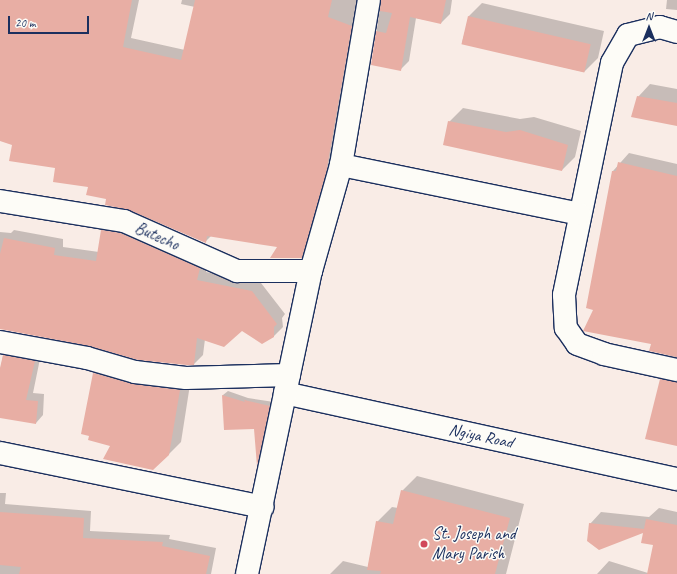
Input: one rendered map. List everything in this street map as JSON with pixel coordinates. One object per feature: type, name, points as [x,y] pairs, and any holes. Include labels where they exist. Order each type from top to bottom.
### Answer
[{"type":"street","points":[[247,574],[311,271],[341,165],[369,0]]},
{"type":"street","points":[[677,32],[660,27],[628,35],[612,63],[579,214],[564,295],[566,328],[577,344],[604,354],[677,370]]},
{"type":"street","points":[[341,165],[579,214]]},
{"type":"street","name":"Butecho","points":[[0,201],[124,221],[237,271],[311,271]]},
{"type":"street","name":"Ngiya Road","points":[[0,342],[87,358],[136,372],[186,378],[287,384],[677,479]]},
{"type":"street","points":[[0,453],[262,507]]},
{"type":"building","points":[[0,0],[132,0],[123,47],[181,60],[195,0],[332,0],[328,17],[352,26],[326,173],[302,258],[270,258],[277,247],[207,236],[206,243],[129,210],[105,205],[106,199],[86,195],[88,187],[53,182],[55,168],[9,161],[12,145],[0,141]]},
{"type":"building","points":[[381,0],[446,0],[441,24],[410,17],[401,71],[371,65],[376,31],[386,33],[392,13],[380,11]]},
{"type":"building","points":[[468,16],[591,44],[584,73],[461,44]]},
{"type":"building","points":[[637,96],[677,103],[677,126],[631,117]]},
{"type":"building","points":[[448,121],[506,132],[520,130],[568,145],[562,171],[443,145]]},
{"type":"building","points":[[618,162],[677,176],[677,357],[649,351],[651,344],[583,331],[593,310],[586,308],[612,171],[616,171]]},
{"type":"building","points":[[101,230],[120,233],[200,268],[197,280],[252,291],[277,324],[274,327],[274,337],[262,344],[242,331],[224,347],[197,338],[194,365],[187,365],[138,360],[89,346],[0,329],[0,254],[4,238],[55,248],[54,255],[96,261]]},
{"type":"building","points":[[3,355],[35,361],[26,400],[38,401],[36,424],[0,418],[0,368]]},
{"type":"building","points":[[93,373],[133,384],[180,390],[169,455],[153,470],[103,459],[110,446],[88,440],[89,436],[81,434]]},
{"type":"building","points":[[660,379],[677,382],[677,446],[645,439]]},
{"type":"building","points":[[222,395],[245,402],[244,400],[270,406],[257,466],[254,429],[224,430]]},
{"type":"building","points":[[401,490],[510,518],[495,574],[380,574],[381,571],[367,570],[376,521],[393,524]]},
{"type":"building","points":[[0,512],[84,518],[83,538],[163,542],[162,546],[210,556],[206,574],[19,574],[21,567],[0,565]]},
{"type":"building","points":[[646,519],[677,525],[677,574],[647,574],[653,545],[641,543],[643,533],[599,550],[587,541],[589,523],[644,529]]},
{"type":"place","name":"St. Joseph and Mary Parish","points":[[424,544]]}]
